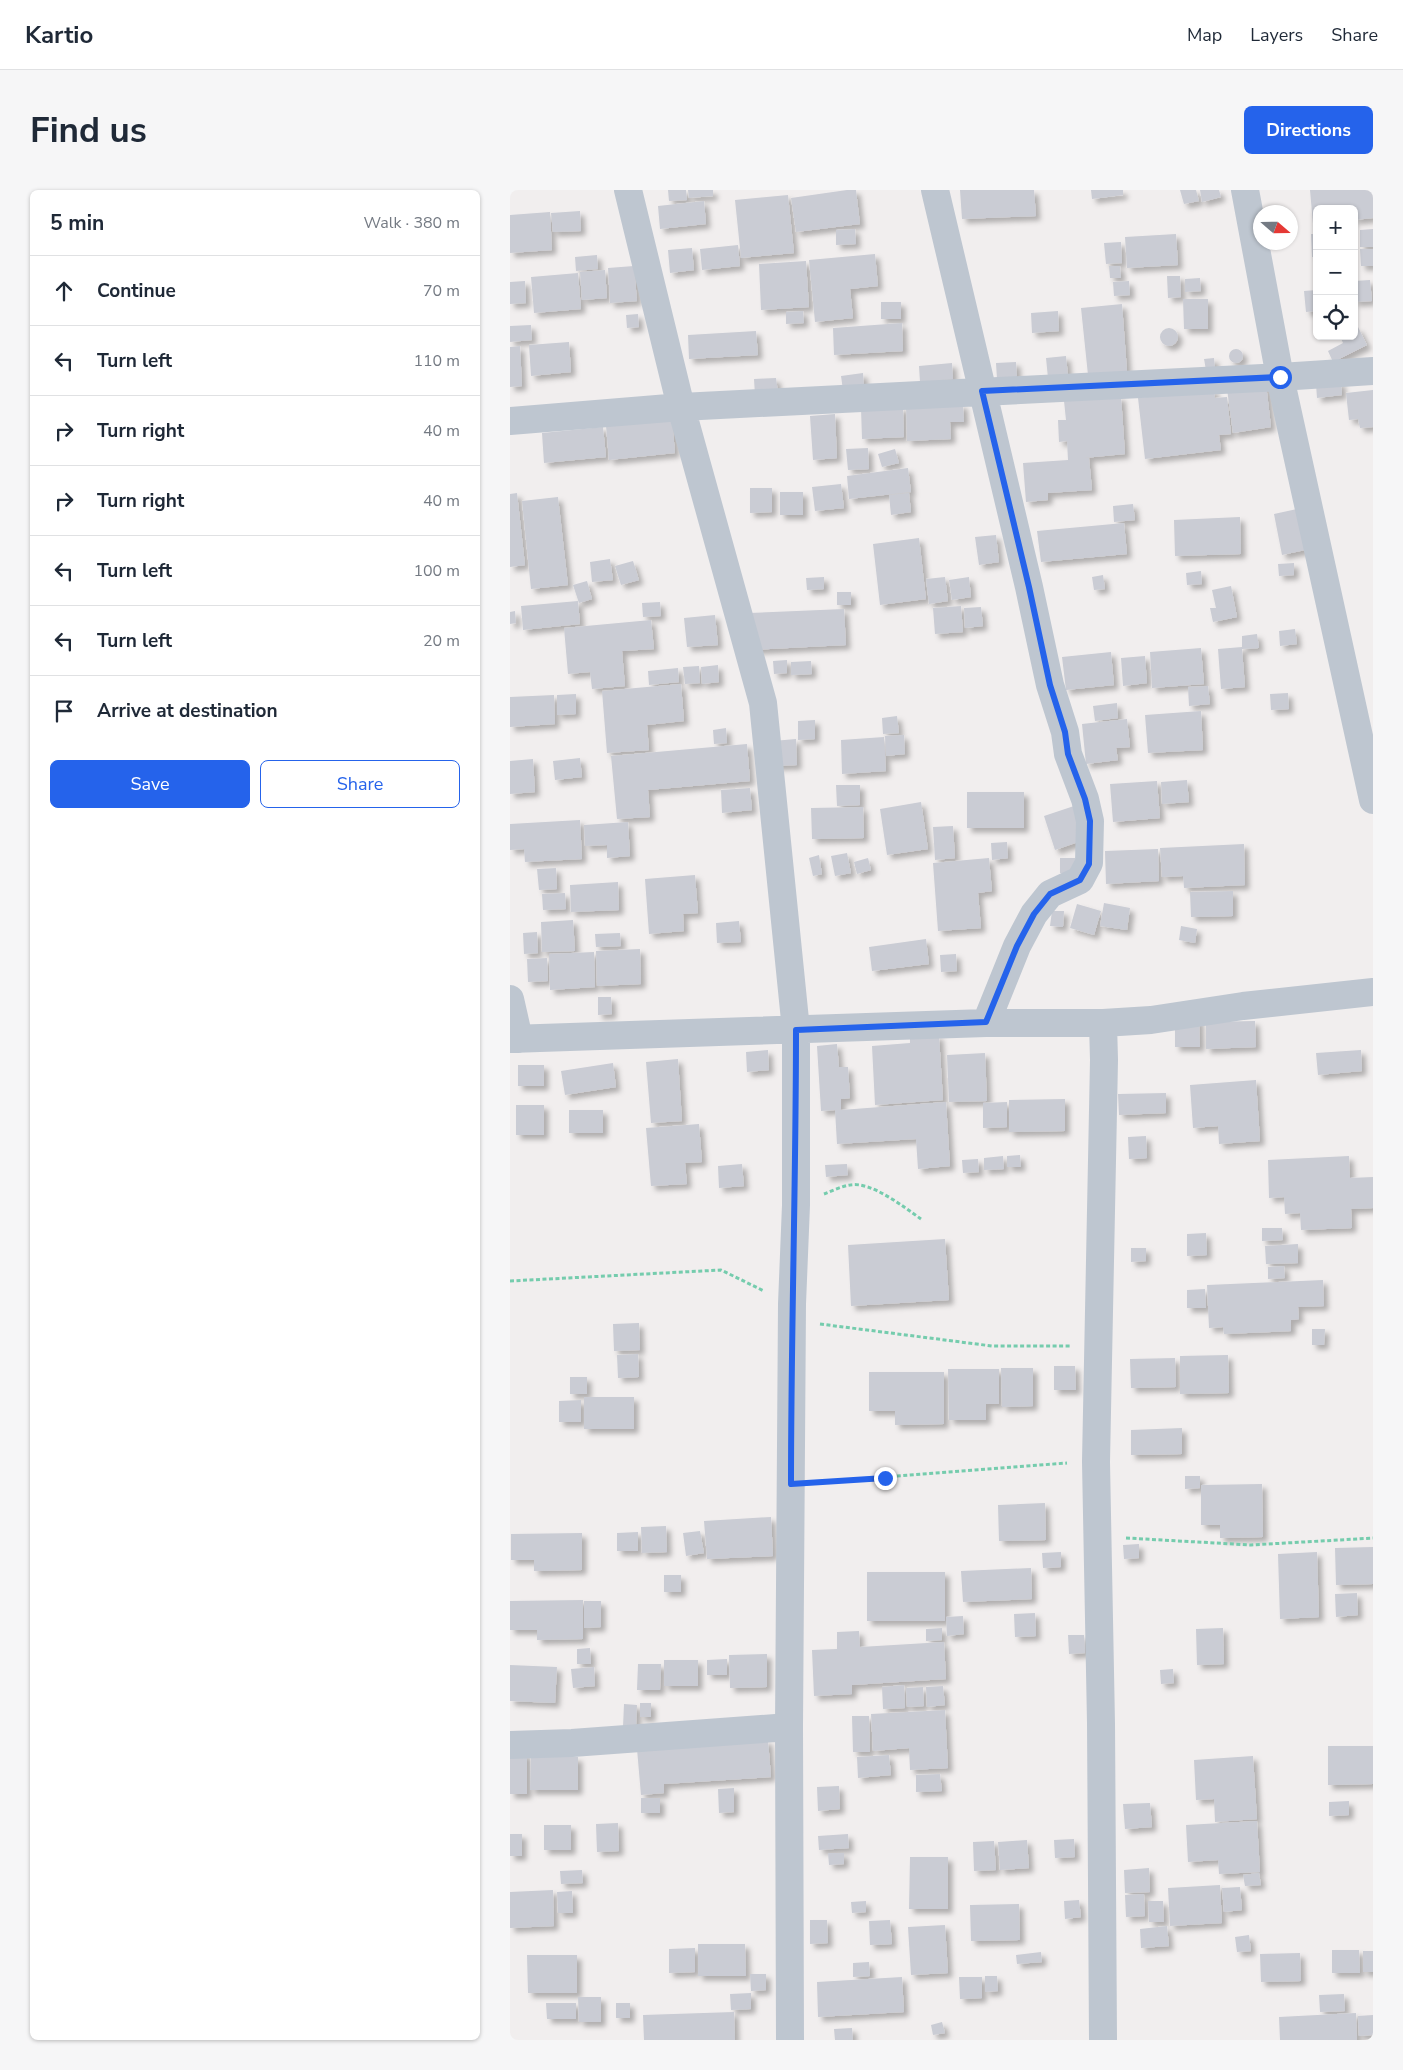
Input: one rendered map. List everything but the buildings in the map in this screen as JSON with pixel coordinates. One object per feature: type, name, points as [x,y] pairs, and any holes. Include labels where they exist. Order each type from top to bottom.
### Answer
[{"type":"street","points":[[628,190],[681,407],[763,703],[796,1030],[796,1205],[792,1304],[789,1727],[790,2040]]},
{"type":"street","points":[[935,190],[1029,587],[1050,685],[1065,732],[1068,754],[1085,799],[1090,821],[1089,864],[1080,880],[1050,894],[1034,914],[1017,946],[986,1022]]},
{"type":"street","points":[[1245,190],[1280,377],[1373,800]]},
{"type":"street","points":[[510,421],[681,407],[1373,371]]},
{"type":"street","points":[[510,999],[514,1039],[986,1022],[1103,1023],[1152,1020],[1243,1006],[1373,992]]},
{"type":"street","points":[[1103,1023],[1104,1060],[1096,1462],[1101,1723],[1103,2040]]},
{"type":"street","points":[[510,1745],[572,1743],[789,1727]]},
{"type":"path","points":[[796,1205],[851,1184],[872,1189],[897,1202],[921,1219]]},
{"type":"path","points":[[510,1281],[720,1270],[792,1304],[816,1323],[992,1346],[1098,1346]]},
{"type":"path","points":[[791,1484],[918,1473],[1096,1462]]},
{"type":"path","points":[[1096,1536],[1251,1545],[1373,1538]]},
{"type":"route","points":[[885,1478],[791,1484],[792,1304],[796,1205],[796,1030],[986,1022],[1017,946],[1034,914],[1050,894],[1080,880],[1089,864],[1090,821],[1085,799],[1068,754],[1065,732],[1050,685],[1029,587],[982,391],[1280,377]]}]
